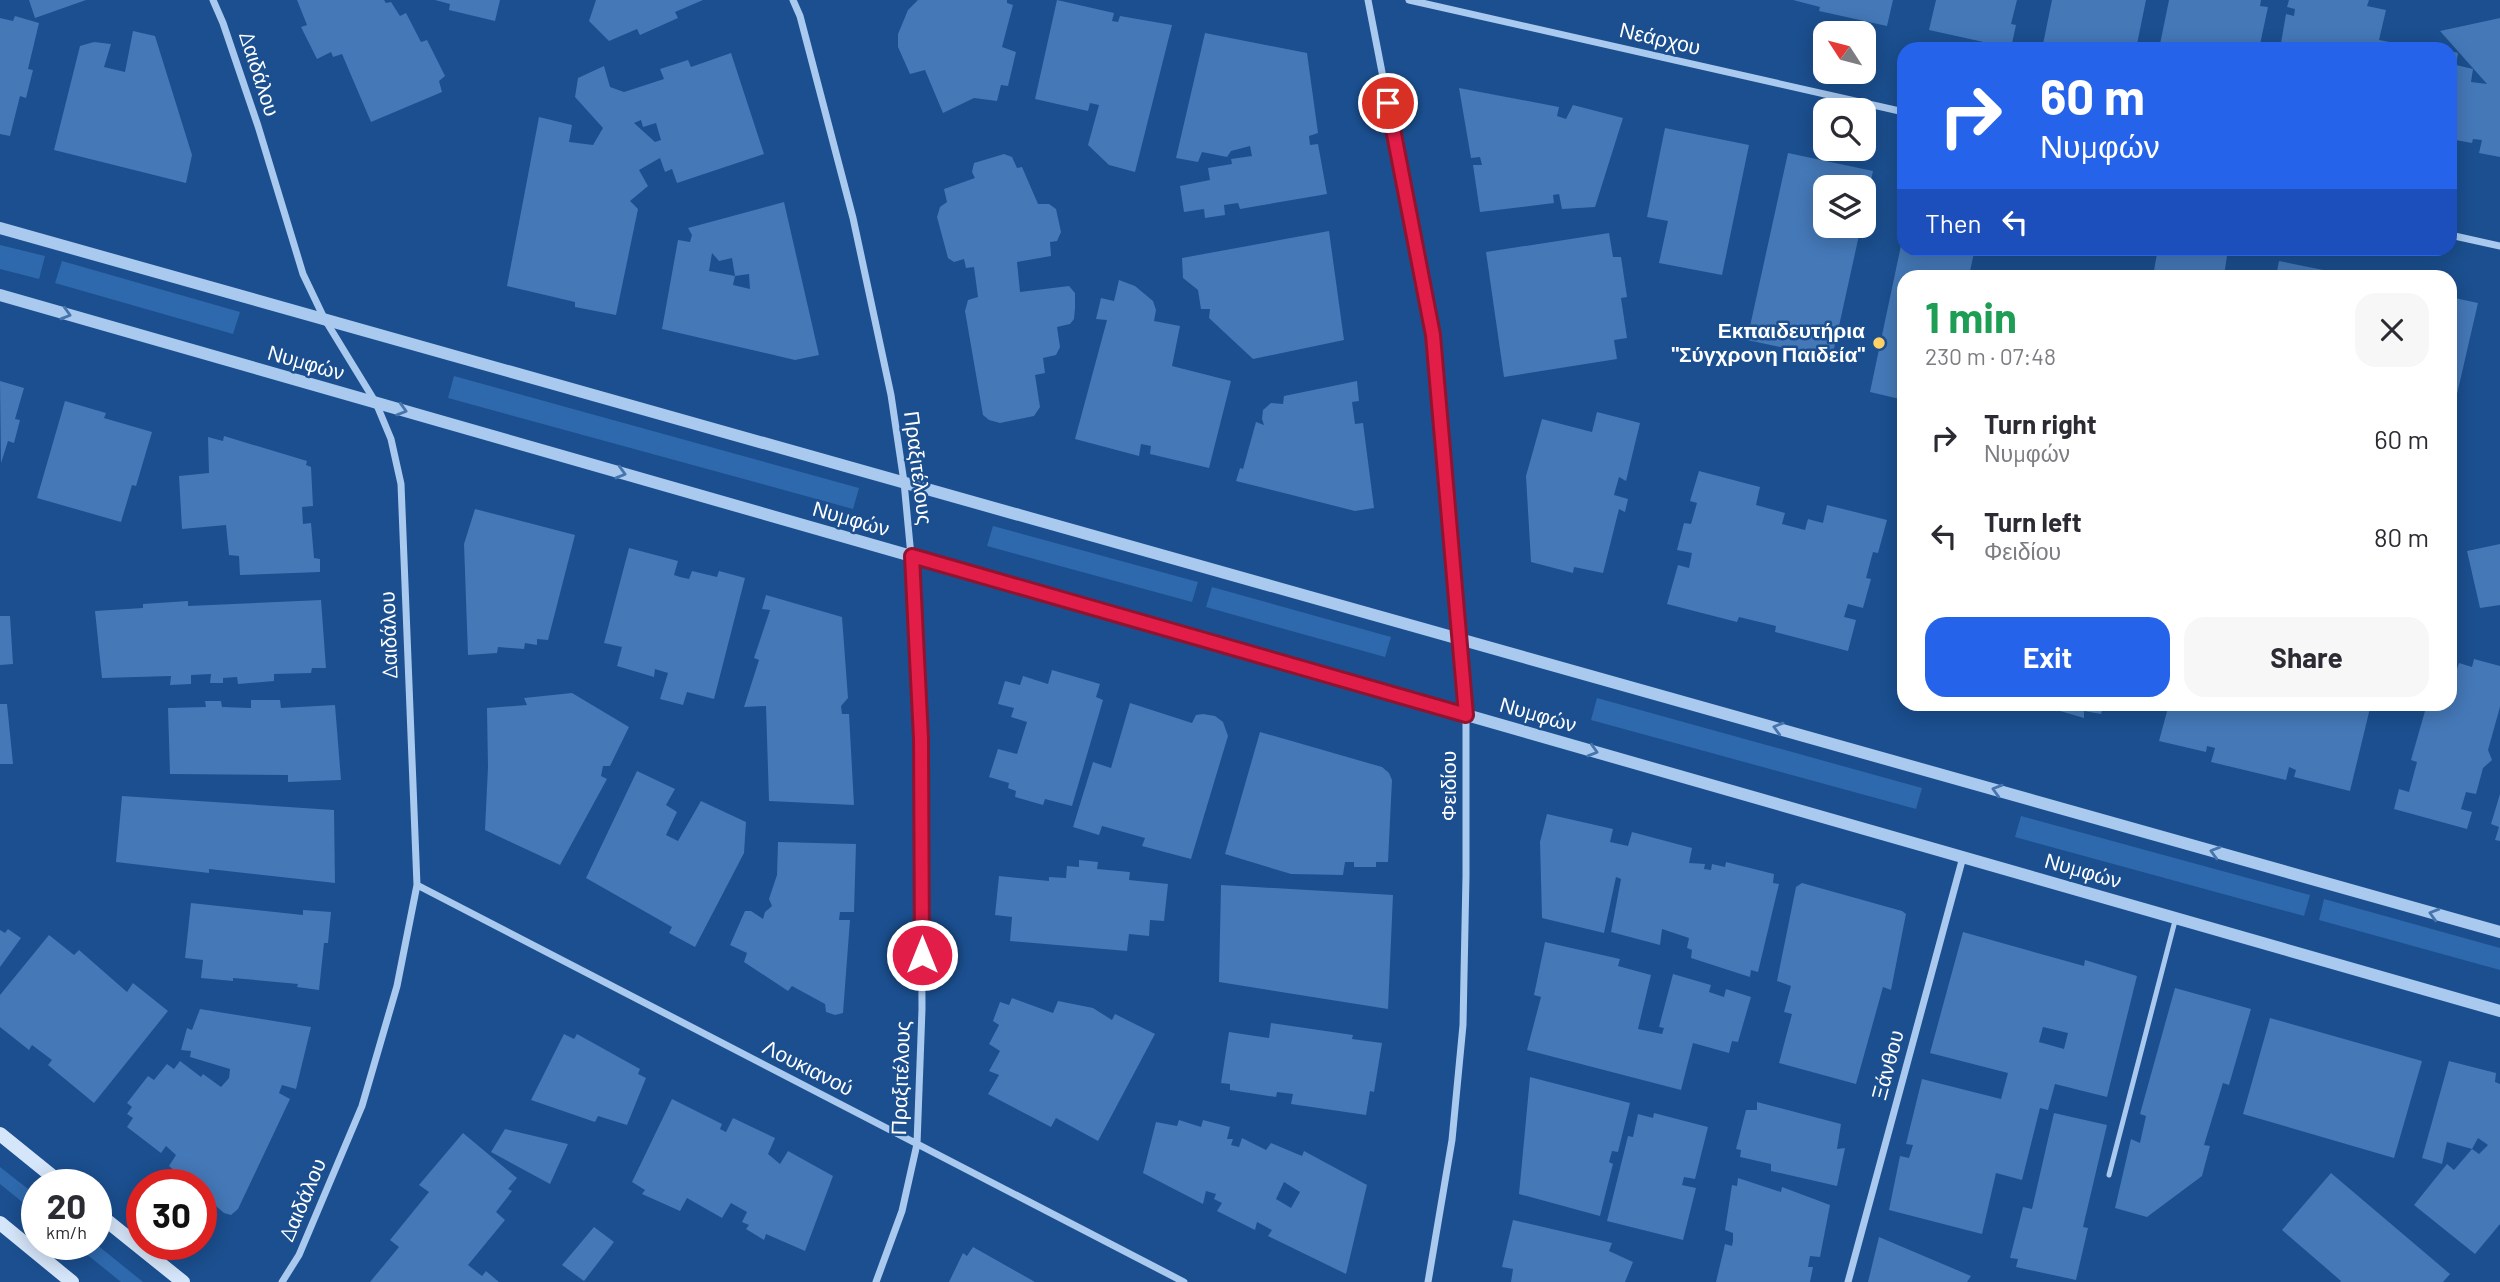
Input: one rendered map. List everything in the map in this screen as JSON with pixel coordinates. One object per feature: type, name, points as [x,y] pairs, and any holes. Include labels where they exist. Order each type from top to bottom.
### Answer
[{"type":"main road","points":[[0,1134],[43,1169]]},
{"type":"main road","points":[[0,1223],[72,1282]]},
{"type":"main road","points":[[112,1225],[183,1282]]},
{"type":"street","name":"Δαιδάλου","points":[[213,0],[258,126],[303,274],[324,318],[376,403],[391,439],[401,484],[416,885],[397,986],[362,1106],[299,1255],[282,1282]]},
{"type":"street","name":"Πραξιτέλους","points":[[793,0],[800,16],[853,218],[891,395],[912,556],[921,739],[922,1009],[916,1144],[902,1210],[876,1282]]},
{"type":"street","name":"Φειδίου","points":[[1368,0],[1433,335],[1466,715],[1463,1025],[1452,1140],[1428,1282]]},
{"type":"street","name":"Νεάρχου","points":[[1409,0],[1897,110]]},
{"type":"street","points":[[0,228],[2500,932]]},
{"type":"street","points":[[2457,237],[2500,246]]},
{"type":"street","name":"Νυμφών","points":[[0,295],[2500,1011]]},
{"type":"street","name":"Ξάνθου","points":[[1848,1282],[1963,857]]},
{"type":"street","name":"Λουκιανού","points":[[416,885],[1184,1282]]},
{"type":"lane","points":[[2109,1175],[2176,918]]},
{"type":"shaded area","points":[[0,245],[45,256],[39,279],[0,269]]},
{"type":"shaded area","points":[[62,261],[240,312],[233,334],[55,283]]},
{"type":"shaded area","points":[[454,376],[859,488],[853,509],[448,398]]},
{"type":"shaded area","points":[[993,526],[1198,582],[1192,602],[987,546]]},
{"type":"shaded area","points":[[1212,587],[1391,637],[1385,657],[1206,607]]},
{"type":"shaded area","points":[[1597,698],[1922,788],[1916,809],[1591,720]]},
{"type":"shaded area","points":[[2021,816],[2310,895],[2304,916],[2015,837]]},
{"type":"shaded area","points":[[2324,899],[2500,948],[2500,970],[2319,920]]},
{"type":"shaded area","points":[[0,1167],[21,1183],[21,1201],[0,1184]]},
{"type":"shaded area","points":[[112,1257],[143,1282],[121,1282],[94,1260],[112,1260]]},
{"type":"building","points":[[29,0],[86,0],[35,18]]},
{"type":"building","points":[[297,0],[391,2],[400,16],[406,13],[421,42],[427,40],[445,76],[439,81],[442,92],[371,122],[342,54],[333,57],[331,52],[317,59],[301,27],[307,25]]},
{"type":"building","points":[[435,0],[500,0],[495,21],[449,10],[450,4]]},
{"type":"building","points":[[596,0],[703,0],[675,12],[678,18],[640,35],[637,29],[609,41],[589,21]]},
{"type":"building","points":[[918,0],[1007,0],[1007,3],[1013,5],[1002,47],[1016,52],[1008,86],[1001,85],[997,101],[974,98],[943,113],[925,70],[910,74],[898,47],[898,34],[908,10]]},
{"type":"building","points":[[1057,0],[1114,13],[1112,21],[1118,22],[1120,16],[1172,25],[1135,172],[1109,165],[1088,145],[1099,105],[1090,103],[1088,111],[1035,99]]},
{"type":"building","points":[[1793,0],[1893,0],[1887,26],[1876,24],[1876,21],[1819,11],[1820,7]]},
{"type":"building","points":[[1936,0],[2017,0],[2011,24],[2016,25],[2012,42],[1984,42],[1929,30]]},
{"type":"building","points":[[2052,0],[2146,0],[2137,42],[2043,42]]},
{"type":"building","points":[[2169,0],[2261,0],[2260,6],[2268,7],[2260,42],[2160,42]]},
{"type":"building","points":[[2289,0],[2369,0],[2367,6],[2386,10],[2379,40],[2389,42],[2281,42],[2286,14],[2294,16],[2295,9],[2287,7]]},
{"type":"building","points":[[15,16],[39,23],[28,69],[33,70],[26,98],[20,96],[10,136],[0,134],[0,18],[13,21]]},
{"type":"building","points":[[2500,18],[2500,157],[2479,153],[2482,140],[2473,139],[2472,143],[2457,140],[2457,65],[2473,69],[2471,82],[2487,84],[2457,50],[2457,42],[2450,42],[2440,31]]},
{"type":"building","points":[[133,31],[155,36],[192,155],[186,183],[54,150],[80,46],[94,42],[111,44],[104,67],[125,72]]},
{"type":"building","points":[[1205,33],[1307,53],[1318,133],[1309,136],[1310,145],[1318,144],[1327,194],[1240,209],[1238,203],[1224,205],[1225,215],[1205,218],[1204,209],[1184,212],[1180,186],[1210,180],[1208,168],[1232,164],[1231,159],[1252,156],[1250,146],[1231,151],[1227,157],[1202,152],[1198,162],[1176,158]]},
{"type":"building","points":[[731,53],[764,154],[677,183],[672,169],[665,172],[660,158],[639,170],[648,186],[630,201],[638,209],[616,315],[575,307],[575,302],[507,286],[539,117],[572,125],[569,142],[593,145],[603,128],[575,97],[578,78],[604,66],[610,87],[624,92],[664,79],[660,69],[688,60],[691,67]],"holes":[[[641,120],[643,127],[656,123],[661,140],[655,142],[634,123]]]},
{"type":"building","points":[[1459,88],[1559,107],[1557,116],[1566,119],[1573,105],[1623,118],[1595,207],[1562,209],[1559,194],[1553,195],[1554,203],[1480,212],[1473,165],[1482,165],[1480,157],[1471,158]]},
{"type":"building","points":[[1665,128],[1749,145],[1722,275],[1659,263],[1668,221],[1647,217]]},
{"type":"building","points":[[1788,153],[1813,158],[1813,161],[1826,161],[1873,171],[1872,175],[1813,175],[1813,238],[1858,238],[1832,358],[1747,340]]},
{"type":"building","points":[[1004,154],[1012,157],[1017,168],[1022,167],[1038,204],[1049,204],[1056,209],[1061,232],[1057,241],[1050,242],[1051,256],[1017,262],[1020,292],[1069,286],[1075,293],[1075,308],[1074,319],[1070,324],[1057,327],[1060,347],[1056,355],[1043,358],[1045,373],[1035,375],[1040,407],[1034,416],[1000,423],[983,415],[965,311],[968,300],[978,297],[974,267],[966,268],[964,259],[954,262],[948,258],[937,217],[940,207],[947,202],[944,189],[975,178],[972,172],[974,163]]},
{"type":"building","points":[[784,202],[819,355],[795,360],[662,329],[678,240],[690,242],[692,235],[688,228]],"holes":[[[712,253],[719,261],[732,258],[735,276],[709,271]],[[749,274],[750,289],[733,285],[735,276]]]},
{"type":"building","points":[[1329,231],[1344,340],[1253,359],[1209,318],[1210,309],[1201,309],[1198,290],[1183,278],[1182,258]]},
{"type":"building","points":[[1609,233],[1613,257],[1621,257],[1627,297],[1621,298],[1627,338],[1614,340],[1617,359],[1504,377],[1486,252]]},
{"type":"building","points":[[1899,256],[1973,256],[1970,270],[1897,270],[1897,398],[1870,392]]},
{"type":"building","points":[[2157,256],[2227,256],[2225,270],[2154,270]]},
{"type":"building","points":[[2279,261],[2323,270],[2277,270]]},
{"type":"building","points":[[1119,280],[1135,286],[1153,301],[1156,310],[1154,321],[1180,326],[1172,366],[1231,381],[1209,468],[1150,454],[1151,446],[1141,444],[1139,456],[1075,439],[1107,320],[1096,319],[1101,298],[1114,301]]},
{"type":"building","points":[[2457,298],[2478,303],[2457,394]]},
{"type":"building","points":[[0,381],[24,388],[15,419],[20,420],[14,443],[8,441],[1,463]]},
{"type":"building","points":[[1357,381],[1359,401],[1352,402],[1355,424],[1363,423],[1374,508],[1355,511],[1236,481],[1240,468],[1243,469],[1256,422],[1264,425],[1263,410],[1271,403],[1283,404],[1284,396]]},
{"type":"building","points":[[65,401],[106,413],[104,418],[152,432],[136,486],[132,485],[121,522],[37,498]]},
{"type":"building","points":[[1597,412],[1640,423],[1626,481],[1619,477],[1614,495],[1628,499],[1625,512],[1619,509],[1603,573],[1574,567],[1573,573],[1531,562],[1526,476],[1542,419],[1592,432]]},
{"type":"building","points":[[224,436],[307,461],[306,465],[311,467],[313,506],[302,507],[303,524],[311,523],[314,558],[320,559],[320,572],[240,575],[239,556],[229,555],[226,525],[182,529],[179,476],[209,473],[208,437],[223,441]]},
{"type":"building","points":[[1699,471],[1760,487],[1756,505],[1785,513],[1782,524],[1805,530],[1808,519],[1823,523],[1827,505],[1887,520],[1878,553],[1873,552],[1866,578],[1871,579],[1863,608],[1848,604],[1844,617],[1856,620],[1848,651],[1775,632],[1776,626],[1739,617],[1737,622],[1667,604],[1678,565],[1689,568],[1692,553],[1677,550],[1684,523],[1691,524],[1697,503],[1690,501]]},
{"type":"building","points":[[475,509],[575,535],[548,640],[537,639],[537,645],[525,643],[524,649],[498,647],[497,653],[468,655],[464,544]]},
{"type":"building","points":[[2500,544],[2500,605],[2480,608],[2467,551]]},
{"type":"building","points":[[629,548],[678,561],[674,575],[680,577],[689,579],[692,571],[717,577],[719,571],[745,578],[714,699],[687,692],[683,705],[660,699],[668,673],[655,669],[654,677],[617,666],[622,647],[604,643]]},
{"type":"building","points":[[766,595],[842,617],[848,698],[841,706],[842,714],[849,714],[854,805],[769,801],[766,706],[744,707],[759,660],[754,658],[770,610],[762,609]]},
{"type":"building","points":[[321,600],[326,668],[312,668],[311,673],[274,674],[274,681],[238,684],[237,677],[223,678],[223,683],[210,683],[211,674],[191,675],[191,684],[170,685],[171,676],[102,678],[95,611],[143,608],[143,604],[188,601],[188,606]]},
{"type":"building","points":[[0,616],[10,616],[13,664],[0,665]]},
{"type":"building","points":[[2474,659],[2500,666],[2500,707],[2488,750],[2492,760],[2483,768],[2476,794],[2466,792],[2461,809],[2472,812],[2467,829],[2394,809],[2399,789],[2409,792],[2417,762],[2411,760],[2425,711],[2457,711],[2459,663],[2472,667]]},
{"type":"building","points":[[1052,670],[1100,684],[1096,697],[1103,700],[1072,806],[1045,799],[1043,805],[1015,797],[1016,791],[1008,788],[1009,783],[989,777],[998,749],[1017,754],[1027,722],[1011,717],[1014,708],[998,704],[1005,681],[1020,685],[1023,676],[1048,684]]},
{"type":"building","points":[[572,693],[629,727],[610,766],[603,766],[601,776],[607,779],[560,865],[485,830],[487,708],[527,705],[524,698]]},
{"type":"building","points":[[251,700],[280,700],[281,708],[335,705],[341,780],[288,782],[288,775],[170,774],[168,708],[206,707],[205,701],[221,701],[222,707],[251,708]]},
{"type":"building","points":[[1130,703],[1192,723],[1196,715],[1203,714],[1215,716],[1223,722],[1228,736],[1191,859],[1142,846],[1145,838],[1102,826],[1099,835],[1073,827],[1093,762],[1111,768]]},
{"type":"building","points":[[0,704],[7,704],[13,764],[0,764]]},
{"type":"building","points":[[2060,711],[2084,711],[2084,718]]},
{"type":"building","points":[[2167,711],[2369,711],[2350,791],[2294,777],[2296,770],[2289,767],[2286,780],[2211,762],[2215,748],[2207,746],[2206,752],[2159,741]]},
{"type":"building","points":[[1260,732],[1382,767],[1389,773],[1392,780],[1388,862],[1376,862],[1376,867],[1354,867],[1354,862],[1345,862],[1343,875],[1291,874],[1225,854]]},
{"type":"building","points":[[637,771],[675,789],[666,805],[677,812],[666,835],[678,841],[701,801],[746,822],[744,853],[695,947],[669,933],[672,927],[586,878]]},
{"type":"building","points":[[2500,794],[2500,841],[2495,840],[2499,827],[2491,824]]},
{"type":"building","points":[[122,796],[334,810],[335,883],[116,862]]},
{"type":"building","points":[[1547,814],[1613,829],[1610,842],[1628,846],[1632,832],[1692,848],[1689,863],[1705,864],[1704,869],[1711,870],[1712,864],[1725,867],[1726,862],[1774,874],[1773,883],[1779,884],[1758,972],[1751,970],[1750,977],[1691,958],[1692,950],[1687,948],[1689,938],[1662,929],[1660,945],[1611,932],[1621,879],[1616,877],[1604,933],[1542,918],[1540,842]]},
{"type":"building","points":[[778,842],[856,844],[854,912],[840,912],[839,920],[850,920],[843,1013],[835,1015],[826,1012],[825,1004],[792,986],[788,991],[744,962],[747,953],[730,945],[745,911],[751,911],[763,919],[765,912],[772,906],[769,899],[777,875]]},
{"type":"building","points":[[1079,860],[1098,862],[1097,869],[1130,872],[1129,880],[1168,884],[1164,921],[1150,920],[1149,936],[1129,934],[1127,951],[1010,941],[1012,917],[995,915],[999,876],[1049,881],[1049,877],[1066,878],[1067,866],[1079,867]]},
{"type":"building","points":[[1802,883],[1906,914],[1891,990],[1883,987],[1856,1084],[1779,1063],[1792,1014],[1784,1012],[1791,986],[1777,981],[1796,887]]},
{"type":"building","points":[[1221,885],[1393,895],[1388,1009],[1219,982]]},
{"type":"building","points":[[191,903],[303,915],[303,910],[331,912],[328,943],[324,943],[319,990],[297,987],[298,984],[201,978],[203,960],[185,958]]},
{"type":"building","points":[[8,929],[21,938],[0,967],[0,930],[5,933]]},
{"type":"building","points":[[1963,932],[2084,966],[2085,960],[2137,976],[2107,1097],[2055,1084],[2048,1110],[2040,1108],[2022,1180],[1996,1173],[1982,1234],[1889,1210],[1900,1156],[1909,1158],[1913,1145],[1906,1144],[1922,1079],[2001,1099],[2008,1073],[1930,1053]],"holes":[[[2043,1027],[2068,1033],[2064,1049],[2039,1042]]]},
{"type":"building","points":[[49,935],[74,955],[79,950],[127,992],[133,983],[168,1011],[94,1103],[48,1065],[52,1060],[32,1045],[29,1050],[0,1027],[0,995]]},
{"type":"building","points":[[1545,942],[1620,959],[1618,966],[1651,975],[1638,1029],[1662,1034],[1664,1028],[1659,1027],[1673,974],[1711,985],[1709,992],[1724,997],[1726,989],[1751,997],[1738,1042],[1732,1041],[1729,1053],[1693,1043],[1681,1090],[1527,1050],[1541,997],[1534,995]]},
{"type":"building","points":[[2175,988],[2251,1009],[2229,1085],[2223,1083],[2204,1145],[2210,1146],[2202,1176],[2147,1217],[2115,1208],[2131,1139],[2140,1143],[2146,1116],[2140,1114]]},
{"type":"building","points":[[1012,998],[1053,1013],[1058,1001],[1093,1008],[1112,1020],[1115,1014],[1155,1034],[1098,1141],[1056,1118],[1051,1127],[988,1094],[999,1075],[989,1071],[1000,1051],[989,1044],[999,1025],[993,1021],[1000,1002],[1009,1005]]},
{"type":"building","points":[[200,1009],[311,1027],[296,1089],[282,1085],[279,1093],[290,1099],[238,1209],[231,1215],[217,1207],[217,1169],[172,1169],[169,1166],[176,1155],[166,1146],[161,1153],[127,1127],[133,1118],[127,1114],[132,1107],[127,1103],[148,1076],[154,1080],[167,1064],[174,1069],[180,1061],[201,1077],[203,1074],[221,1087],[229,1078],[230,1069],[190,1057],[191,1051],[181,1050],[187,1028],[192,1030]]},
{"type":"building","points":[[2270,1018],[2422,1061],[2394,1158],[2243,1114]]},
{"type":"building","points":[[1271,1023],[1353,1035],[1352,1039],[1382,1043],[1374,1092],[1370,1091],[1366,1115],[1291,1104],[1293,1094],[1277,1092],[1276,1097],[1230,1090],[1230,1084],[1221,1083],[1229,1032],[1269,1038]]},
{"type":"building","points":[[564,1034],[574,1039],[577,1034],[640,1069],[638,1074],[646,1078],[627,1125],[598,1116],[595,1122],[531,1100]]},
{"type":"building","points":[[2449,1061],[2496,1073],[2495,1082],[2500,1084],[2500,1224],[2475,1254],[2414,1205],[2447,1164],[2454,1170],[2472,1149],[2447,1142],[2442,1164],[2422,1158]],"holes":[[[2478,1138],[2488,1145],[2479,1154],[2472,1149]]]},
{"type":"building","points":[[1530,1077],[1630,1103],[1618,1152],[1612,1151],[1609,1162],[1613,1164],[1600,1216],[1519,1194]]},
{"type":"building","points":[[672,1099],[722,1124],[720,1129],[726,1132],[733,1118],[775,1138],[768,1154],[780,1164],[788,1151],[833,1176],[805,1251],[766,1234],[764,1240],[746,1229],[749,1225],[742,1222],[747,1212],[731,1203],[722,1218],[687,1198],[680,1211],[642,1194],[645,1190],[632,1182]]},
{"type":"building","points":[[1757,1102],[1841,1124],[1837,1149],[1845,1148],[1837,1186],[1771,1171],[1771,1164],[1740,1157],[1741,1150],[1736,1149],[1746,1110],[1757,1110]]},
{"type":"building","points":[[1654,1113],[1708,1127],[1695,1179],[1684,1177],[1682,1185],[1696,1188],[1683,1240],[1607,1221],[1628,1136],[1633,1137],[1638,1114],[1653,1118]]},
{"type":"building","points":[[2054,1113],[2107,1125],[2083,1227],[2088,1228],[2076,1280],[2016,1267],[2018,1259],[2010,1258],[2023,1207],[2032,1209]]},
{"type":"building","points":[[1179,1120],[1201,1127],[1203,1120],[1230,1127],[1227,1139],[1233,1139],[1231,1145],[1239,1147],[1242,1138],[1266,1150],[1271,1143],[1302,1156],[1304,1151],[1367,1185],[1346,1274],[1268,1236],[1272,1230],[1257,1222],[1255,1230],[1217,1211],[1222,1203],[1214,1199],[1216,1194],[1206,1191],[1203,1204],[1143,1173],[1156,1122],[1177,1126]],"holes":[[[1284,1182],[1300,1192],[1291,1208],[1276,1199]]]},
{"type":"building","points":[[505,1129],[568,1144],[550,1184],[491,1152]]},
{"type":"building","points":[[463,1133],[517,1178],[508,1189],[512,1191],[496,1212],[505,1220],[468,1265],[482,1276],[486,1271],[499,1282],[370,1282],[399,1247],[390,1240],[429,1192],[419,1185]]},
{"type":"building","points":[[2331,1173],[2450,1274],[2443,1282],[2340,1282],[2282,1230]]},
{"type":"building","points":[[1738,1178],[1781,1192],[1782,1187],[1830,1205],[1820,1257],[1810,1256],[1808,1267],[1813,1267],[1810,1282],[1716,1282],[1725,1244],[1732,1246],[1733,1233],[1725,1230],[1732,1185],[1737,1186]]},
{"type":"building","points":[[1513,1220],[1612,1243],[1609,1251],[1633,1262],[1625,1282],[1511,1282],[1513,1269],[1502,1267]]},
{"type":"building","points":[[594,1227],[614,1242],[584,1281],[562,1265]]},
{"type":"building","points":[[1879,1237],[1971,1276],[1967,1282],[1868,1282]]},
{"type":"building","points":[[973,1247],[1035,1282],[949,1282],[963,1253],[967,1256]]},
{"type":"place","name":"Εκπαιδευτήρια \"Σύγχρονη Παιδεία\"","points":[[1879,343]]},
{"type":"route","points":[[922,955],[921,739],[912,556],[1466,715],[1433,335],[1388,103]]}]
